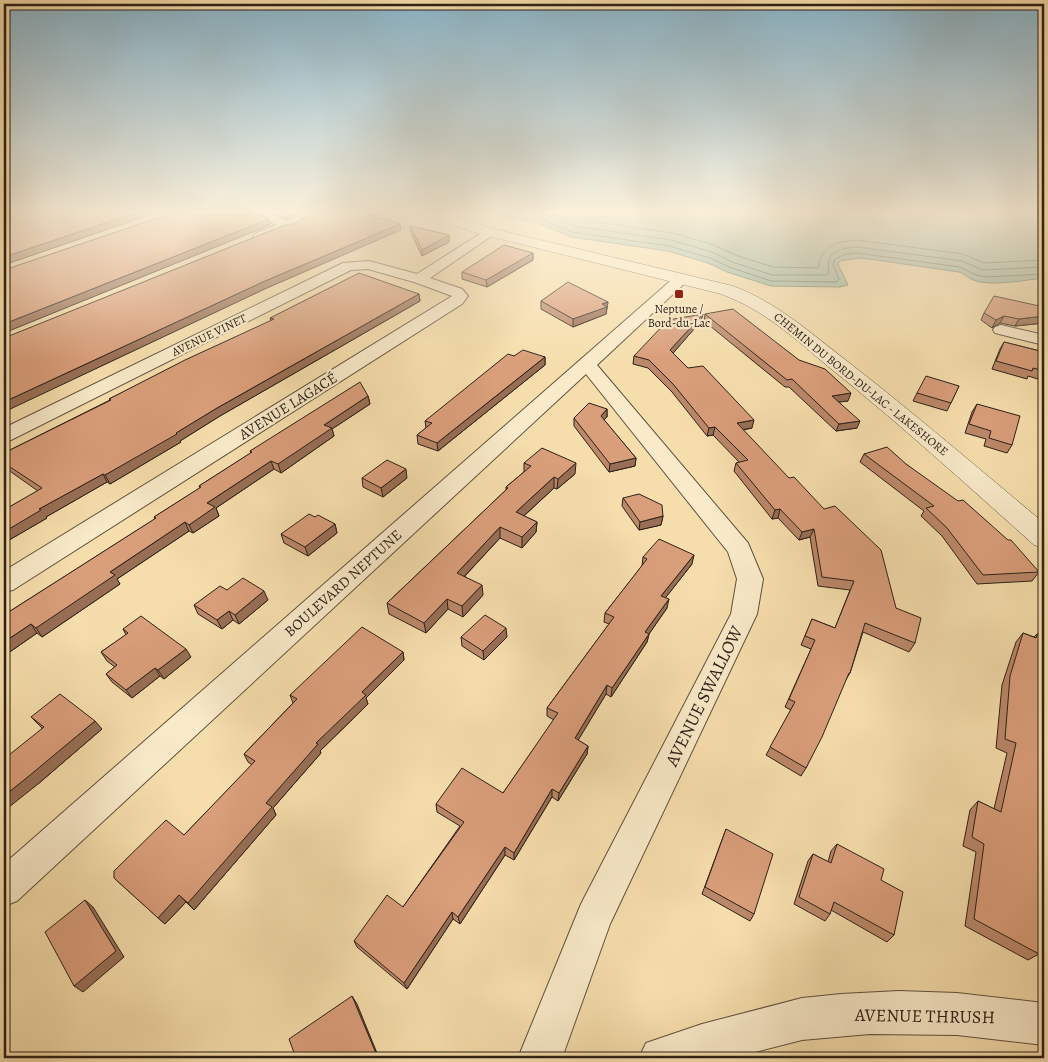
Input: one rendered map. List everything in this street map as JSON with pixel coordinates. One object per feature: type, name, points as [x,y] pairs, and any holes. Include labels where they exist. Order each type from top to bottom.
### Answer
[{"type":"street","points":[[419,279],[446,261]]},
{"type":"street","name":"CHEMIN DU BORD-DU-LAC - LAKESHORE","points":[[606,261],[727,290],[751,299],[770,310],[867,387],[1044,538]]},
{"type":"street","name":"AVENUE VINET","points":[[4,436],[348,266],[370,264],[419,279]]},
{"type":"street","name":"AVENUE LAGACÉ","points":[[4,583],[457,301],[460,296],[457,292],[419,279]]},
{"type":"street","name":"BOULEVARD NEPTUNE","points":[[4,888],[682,279]]},
{"type":"street","points":[[1001,330],[1044,340]]},
{"type":"street","name":"AVENUE SWALLOW","points":[[540,1058],[594,917],[744,614],[750,580],[739,549],[587,364]]},
{"type":"street","name":"AVENUE THRUSH","points":[[662,1058],[746,1033],[810,1018],[867,1012],[963,1014],[1008,1018],[1044,1024]]},
{"type":"water","points":[[700,261],[843,261],[838,264],[848,285],[840,287],[771,286],[727,272]]},
{"type":"water","points":[[880,261],[1044,261],[1044,278],[989,283],[973,280],[959,272]]},
{"type":"building","points":[[32,261],[164,261],[4,324],[4,270]]},
{"type":"building","points":[[197,261],[313,261],[265,281],[4,402],[4,338]]},
{"type":"building","points":[[480,261],[520,261],[486,280],[462,272]]},
{"type":"building","points":[[359,273],[419,294],[217,408],[177,434],[105,475],[103,474],[39,509],[41,510],[4,532],[4,510],[42,488],[4,463],[4,453],[111,400],[109,399],[185,360],[274,319],[270,318]]},
{"type":"building","points":[[568,282],[608,302],[602,304],[607,307],[573,319],[541,301]]},
{"type":"building","points":[[994,296],[1044,307],[1044,316],[1019,319],[1004,316],[996,320],[984,313]]},
{"type":"building","points":[[733,309],[799,360],[825,369],[851,393],[832,396],[860,421],[839,424],[792,379],[787,380],[705,314]]},
{"type":"building","points":[[703,314],[670,350],[688,368],[703,366],[754,420],[737,423],[789,478],[794,477],[824,509],[835,506],[881,550],[896,608],[921,618],[915,643],[865,623],[850,673],[806,768],[770,747],[795,702],[789,699],[815,640],[805,636],[812,619],[835,628],[854,581],[822,577],[814,529],[802,532],[780,509],[775,510],[736,463],[748,460],[715,427],[709,428],[673,384],[649,360],[634,356],[668,320]]},
{"type":"building","points":[[1004,342],[1044,352],[1044,371],[1033,368],[1032,371],[996,361]]},
{"type":"building","points":[[523,350],[545,357],[437,443],[417,435],[432,423],[425,421],[508,354],[514,356]]},
{"type":"building","points":[[926,376],[959,386],[951,403],[917,393]]},
{"type":"building","points":[[360,382],[368,396],[324,425],[332,428],[278,464],[271,461],[207,503],[215,507],[189,525],[185,522],[110,572],[115,575],[36,628],[31,624],[4,642],[4,615],[156,518],[154,517],[252,452],[250,451]]},
{"type":"building","points":[[589,403],[607,409],[601,416],[636,458],[610,464],[574,418]]},
{"type":"building","points":[[977,404],[1020,416],[1012,445],[989,438],[991,431],[969,424]]},
{"type":"building","points":[[887,447],[906,464],[958,501],[963,500],[1008,540],[1011,540],[1039,572],[983,575],[947,528],[926,508],[934,506],[864,454]]},
{"type":"building","points":[[542,448],[576,463],[558,479],[554,477],[516,512],[537,522],[522,537],[500,527],[457,573],[482,585],[462,606],[447,599],[424,623],[387,603],[508,488],[506,487],[531,466],[524,463]]},
{"type":"building","points":[[387,460],[406,469],[381,488],[362,478]]},
{"type":"building","points":[[639,494],[662,505],[663,516],[640,522],[623,498]]},
{"type":"building","points":[[309,514],[315,517],[318,515],[335,524],[305,547],[281,534]]},
{"type":"building","points":[[659,539],[694,555],[661,596],[669,599],[645,632],[649,634],[612,688],[607,685],[575,738],[588,746],[559,793],[552,789],[514,853],[505,847],[458,917],[452,912],[404,983],[354,941],[387,895],[403,907],[464,822],[436,804],[462,768],[503,793],[558,713],[547,708],[614,617],[605,613],[647,559],[643,557]]},
{"type":"building","points":[[243,578],[264,591],[235,615],[229,611],[217,620],[194,605],[220,586],[227,590]]},
{"type":"building","points":[[485,615],[506,628],[483,651],[461,637]]},
{"type":"building","points":[[141,616],[186,649],[158,670],[155,668],[126,690],[106,674],[117,665],[101,652],[128,633],[123,629]]},
{"type":"building","points":[[362,627],[403,652],[362,692],[366,695],[316,743],[318,744],[266,803],[272,807],[188,903],[179,895],[158,918],[114,878],[114,871],[166,820],[184,835],[255,761],[244,754],[297,699],[290,695]]},
{"type":"building","points":[[1023,633],[1036,638],[1038,633],[1044,636],[1044,889],[1039,954],[974,919],[984,844],[972,837],[978,801],[1001,812],[1016,743],[1005,739],[1010,676]]},
{"type":"building","points":[[60,694],[95,721],[4,796],[4,759],[44,727],[31,717]]},
{"type":"building","points":[[726,829],[773,854],[754,914],[705,887]]},
{"type":"building","points":[[837,844],[884,869],[881,880],[903,892],[894,935],[834,902],[830,914],[799,897],[813,854],[831,863]]},
{"type":"building","points":[[85,900],[116,951],[74,986],[45,932]]},
{"type":"building","points":[[352,996],[378,1058],[296,1058],[289,1039]]},
{"type":"place","name":"Neptune / Bord-du-Lac","points":[[679,294]]}]
